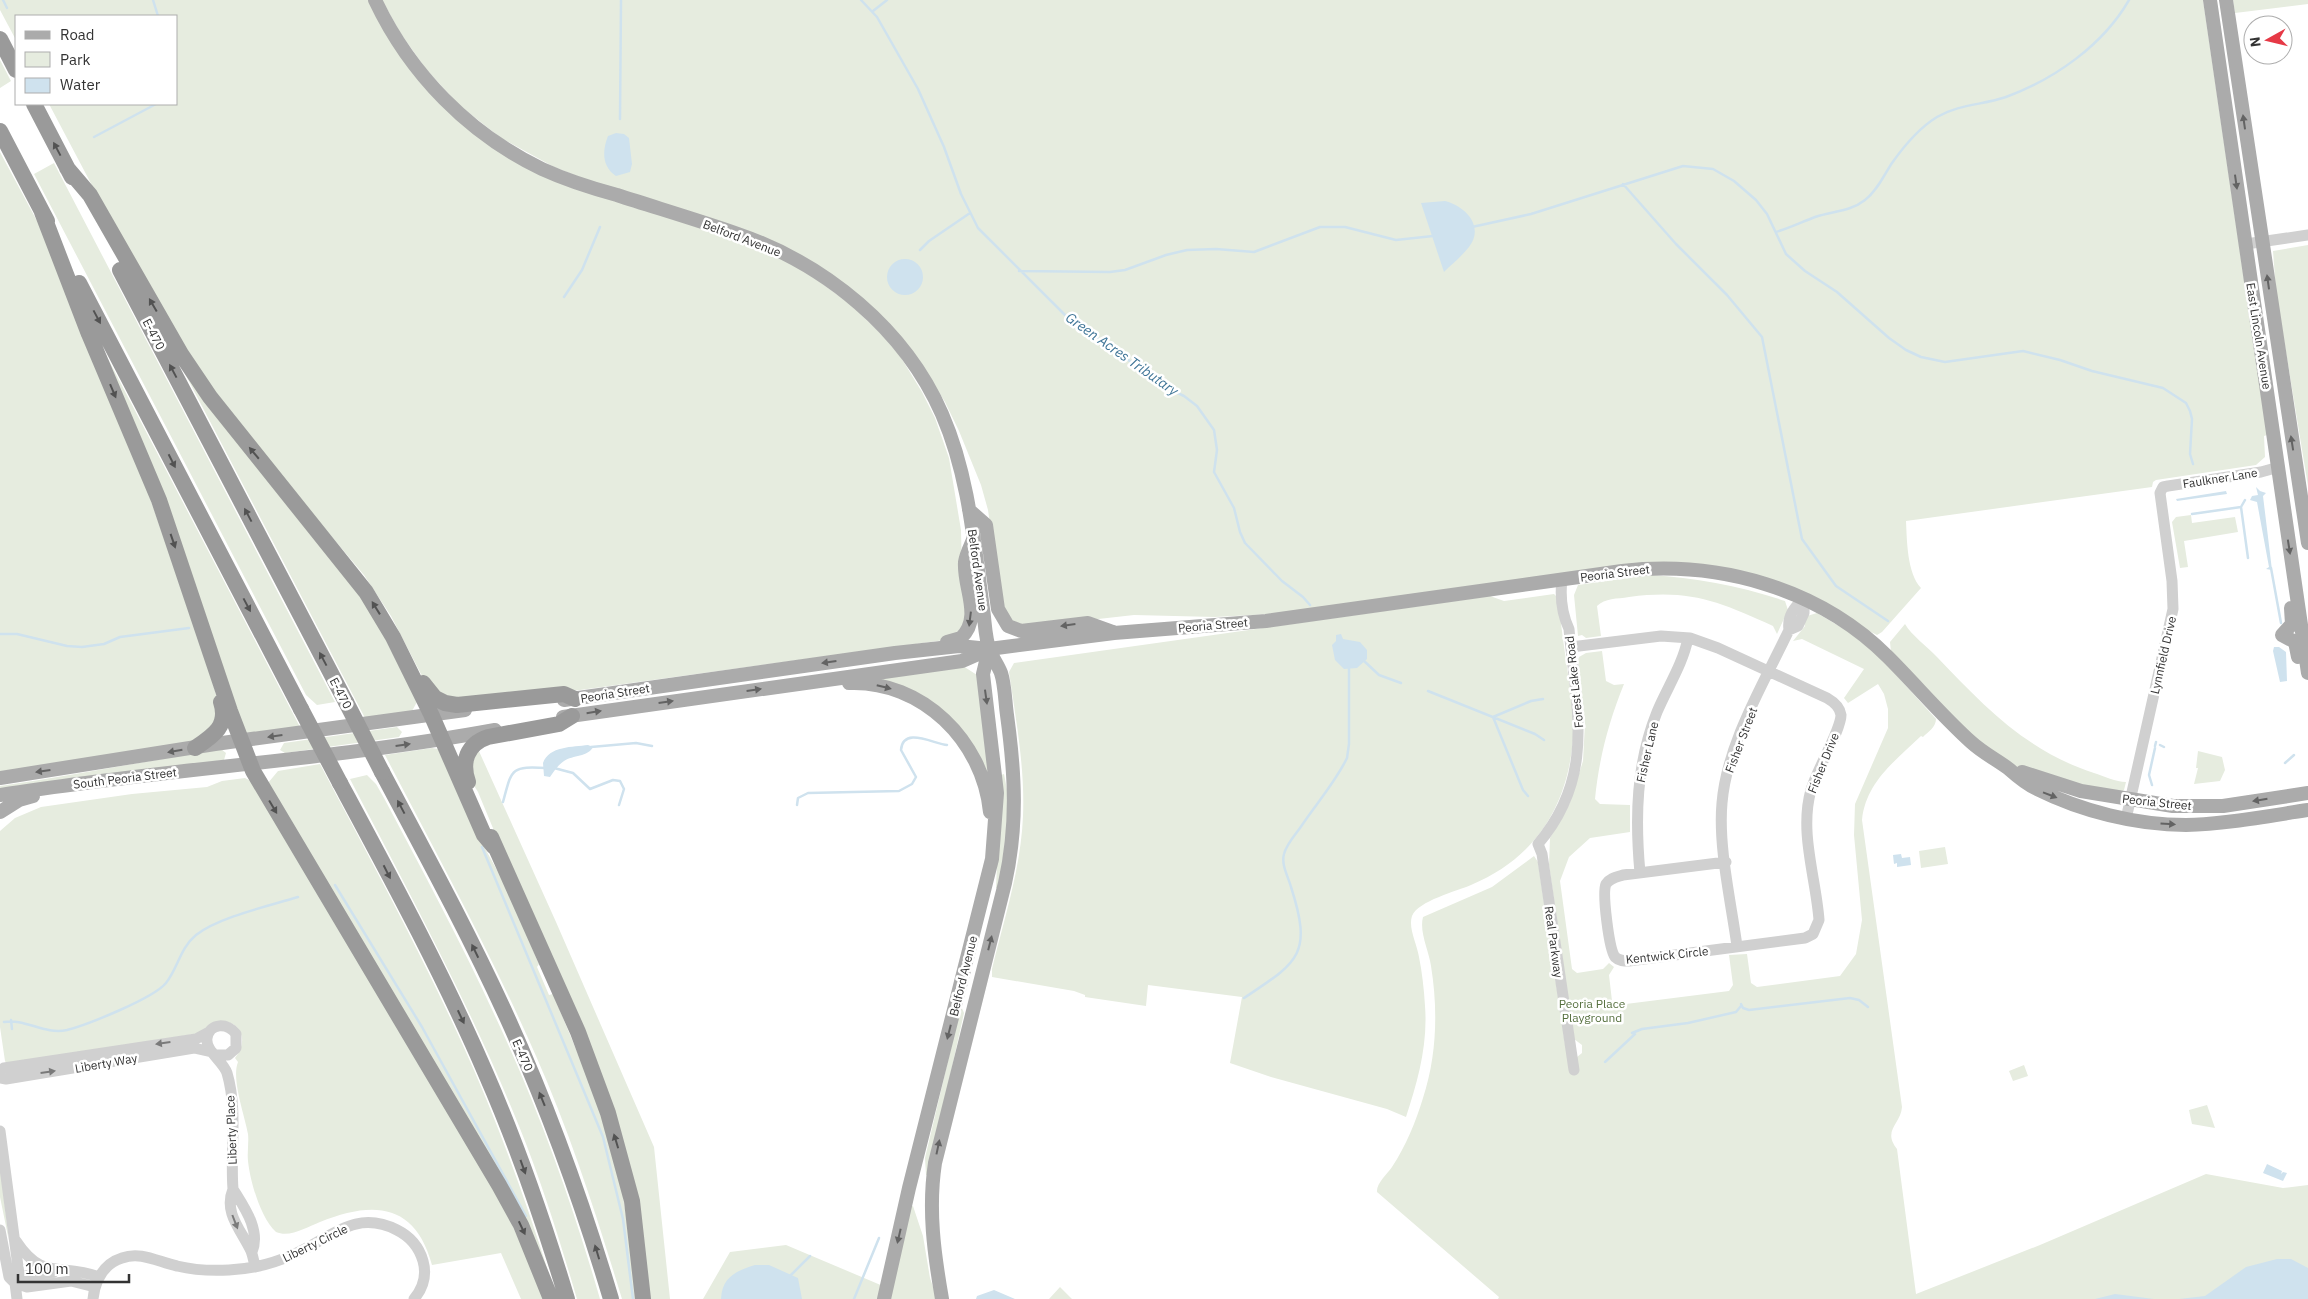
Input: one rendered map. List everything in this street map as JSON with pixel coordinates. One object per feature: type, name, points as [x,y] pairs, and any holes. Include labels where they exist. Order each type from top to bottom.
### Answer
[{"type":"highway","points":[[0,39],[15,68]]},
{"type":"highway","name":"E-470","points":[[35,105],[464,927],[529,1067],[572,1178],[611,1299]]},
{"type":"highway","points":[[0,131],[446,988],[486,1073],[531,1187],[567,1299]]},
{"type":"highway","points":[[67,168],[90,195],[198,380],[231,426],[358,579],[393,637],[431,714],[484,835],[494,847]]},
{"type":"highway","points":[[42,212],[89,334],[159,500],[240,741],[250,764],[400,1026],[450,1107],[454,1110],[521,1225],[551,1299]]},
{"type":"highway","points":[[393,637],[410,657],[428,691],[445,703],[461,704],[564,694],[575,699]]},
{"type":"highway","points":[[195,748],[217,733],[224,720],[224,710],[216,688],[218,674]]},
{"type":"highway","points":[[572,716],[559,724],[485,738],[469,750],[465,763],[466,776],[510,884],[517,894],[595,1074],[598,1089],[618,1147],[632,1202],[643,1299]]},
{"type":"main road","name":"Belford Avenue","points":[[375,0],[401,47],[428,82],[466,120],[505,148],[537,166],[570,181],[763,244],[810,268],[854,300],[896,342],[933,396],[955,448],[969,510],[989,649],[1001,672],[1016,792],[1014,834],[1005,883],[935,1163],[932,1184],[932,1226],[942,1299]]},
{"type":"main road","name":"East Lincoln Avenue","points":[[2210,0],[2308,673]]},
{"type":"main road","name":"East Lincoln Avenue","points":[[2226,0],[2308,541]]},
{"type":"main road","points":[[2219,65],[2235,63]]},
{"type":"main road","points":[[2279,467],[2288,468],[2297,527],[2308,541]]},
{"type":"main road","points":[[969,510],[986,525],[998,610],[1008,626],[1021,631],[1088,622],[1114,633]]},
{"type":"main road","points":[[895,653],[908,647],[956,641],[967,631],[972,616],[965,561],[973,538]]},
{"type":"main road","name":"Peoria Street","points":[[240,741],[431,714],[575,699],[895,653],[959,646],[989,649],[1114,633],[1266,621],[1645,569],[1699,570],[1754,580],[1804,598],[1846,622],[1877,646],[1973,744],[2023,782],[2048,794],[2126,819],[2178,825],[2211,823],[2308,810]]},
{"type":"main road","points":[[2295,585],[2289,594],[2292,624],[2282,635],[2295,642],[2299,659],[2308,673]]},
{"type":"main road","name":"Belford Avenue","points":[[884,1299],[909,1188],[988,876],[995,839],[996,777],[983,674],[989,649]]},
{"type":"main road","name":"Peoria Street","points":[[250,764],[442,739],[572,716],[962,661],[989,649]]},
{"type":"main road","points":[[784,686],[798,689],[846,683],[871,684],[898,691],[930,708],[960,736],[978,766],[987,789],[990,828],[995,839]]},
{"type":"main road","name":"South Peoria Street","points":[[0,778],[240,741]]},
{"type":"main road","name":"South Peoria Street","points":[[0,795],[141,774],[250,764]]},
{"type":"main road","name":"Peoria Street","points":[[2009,770],[2019,771],[2070,789],[2173,806],[2206,807],[2308,793]]},
{"type":"main road","points":[[0,812],[22,799],[51,793],[64,785]]},
{"type":"street","points":[[2246,244],[2308,235]]},
{"type":"street","name":"Faulkner Lane","points":[[2161,490],[2168,486],[2261,472],[2279,467]]},
{"type":"street","name":"Lynnfield Drive","points":[[2126,819],[2173,609],[2172,575],[2159,498],[2161,490]]},
{"type":"street","name":"Forest Lake Road","points":[[1538,844],[1563,806],[1577,758],[1579,722],[1569,629],[1565,621],[1561,592],[1562,579]]},
{"type":"street","name":"Fisher Street","points":[[1737,946],[1721,816],[1727,773],[1741,734],[1789,630],[1788,622],[1794,608],[1804,598]]},
{"type":"street","name":"Fisher Drive","points":[[1571,647],[1658,636],[1688,638],[1714,646],[1770,671],[1837,705],[1840,712],[1839,724],[1813,782],[1807,810],[1807,831],[1819,923],[1815,932],[1808,937],[1737,946]]},
{"type":"street","name":"Fisher Lane","points":[[1640,873],[1636,824],[1642,761],[1653,723],[1684,652],[1688,638]]},
{"type":"street","name":"Real Parkway","points":[[1538,844],[1542,854],[1574,1070]]},
{"type":"street","name":"Kentwick Circle","points":[[1726,862],[1615,877],[1605,887],[1604,896],[1611,946],[1617,958],[1627,961],[1737,946]]},
{"type":"street","points":[[222,1026],[232,1029],[236,1034],[238,1042],[232,1053],[225,1056],[214,1054],[207,1041],[210,1032],[214,1028],[222,1026]]},
{"type":"street","name":"Liberty Way","points":[[0,1071],[4,1068],[43,1061],[193,1039],[210,1032]]},
{"type":"street","name":"Liberty Way","points":[[0,1078],[6,1079],[194,1048],[214,1054]]},
{"type":"street","name":"Liberty Place","points":[[232,1053],[227,1072],[232,1109],[233,1188],[231,1200],[233,1218],[252,1252],[255,1267]]},
{"type":"street","name":"Liberty Place","points":[[214,1054],[227,1072]]},
{"type":"street","points":[[0,1131],[19,1274],[15,1284],[17,1299]]},
{"type":"street","name":"Liberty Circle","points":[[97,1282],[112,1263],[133,1256],[198,1270],[229,1270],[255,1267],[297,1254],[344,1227],[362,1223],[378,1224],[404,1234],[420,1252],[424,1266],[424,1280],[414,1299]]},
{"type":"street","points":[[0,1230],[9,1277],[15,1284],[27,1287],[71,1281],[97,1282]]},
{"type":"street","points":[[15,1239],[34,1263],[44,1268],[78,1270],[97,1282]]},
{"type":"street","points":[[15,1284],[26,1276],[60,1270]]},
{"type":"street","points":[[94,1299],[97,1282]]},
{"type":"green space","points":[[0,0],[369,0],[479,137],[707,230],[767,251],[809,274],[851,305],[883,336],[900,356],[935,418],[949,458],[961,530],[962,573],[968,618],[952,639],[580,690],[461,702],[441,697],[422,676],[391,616],[364,575],[273,467],[191,361],[105,210],[50,105],[178,105],[178,15],[15,15],[15,38],[0,10]]},
{"type":"green space","points":[[382,0],[2203,0],[2267,435],[2264,436],[2265,457],[2256,465],[2156,480],[2153,482],[2152,487],[1906,521],[1910,565],[1916,582],[1921,588],[1882,632],[1877,635],[1759,576],[1716,566],[1674,562],[1649,563],[1271,614],[1215,617],[1134,615],[1018,628],[1003,613],[988,510],[981,485],[945,402],[917,358],[830,274],[554,167],[501,138],[459,105],[426,69],[401,34]]},
{"type":"green space","points":[[2233,0],[2308,0],[2308,4],[2235,13]]},
{"type":"green space","points":[[0,60],[11,81],[0,88]]},
{"type":"green space","points":[[0,152],[44,234],[149,495],[208,666],[219,705],[218,722],[189,743],[0,773]]},
{"type":"green space","points":[[54,163],[335,702],[317,705],[306,695],[34,174]]},
{"type":"green space","points":[[2308,245],[2308,486],[2276,291],[2273,251]]},
{"type":"green space","points":[[107,357],[300,727],[245,733]]},
{"type":"green space","points":[[182,368],[371,610],[417,702],[412,711],[365,718]]},
{"type":"green space","points":[[2191,515],[2192,523],[2235,517],[2238,532],[2184,541],[2188,567],[2180,568],[2172,522],[2176,517]]},
{"type":"green space","points":[[1650,575],[1684,578],[1752,591],[1785,601],[1788,610],[1777,634],[1773,626],[1736,610],[1703,599],[1687,596],[1650,595],[1607,600],[1597,606],[1601,636],[1586,638],[1582,635],[1578,636],[1574,595],[1578,585]]},
{"type":"green space","points":[[1554,594],[1558,598],[1574,712],[1572,750],[1567,775],[1559,799],[1548,821],[1534,840],[1517,857],[1496,872],[1471,885],[1430,901],[1412,916],[1412,931],[1422,975],[1426,1020],[1421,1062],[1406,1117],[1387,1109],[1271,1077],[1230,1063],[1242,997],[1148,985],[1146,1006],[1085,997],[1085,995],[1074,991],[992,977],[992,969],[1007,912],[1022,835],[1023,798],[1021,762],[1009,672],[1014,663],[1490,596],[1504,601]]},
{"type":"green space","name":"Peoria Place Playground","points":[[1817,613],[1849,632],[1878,655],[1936,719],[1931,729],[1901,754],[1883,773],[1869,794],[1862,820],[1902,1107],[1891,1137],[1897,1149],[1916,1294],[2040,1245],[2206,1174],[2283,1188],[2308,1185],[2308,1299],[1498,1299],[1499,1297],[1377,1192],[1380,1182],[1402,1151],[1417,1116],[1428,1082],[1434,1049],[1435,999],[1431,966],[1422,929],[1423,917],[1492,887],[1534,856],[1538,862],[1565,1044],[1577,1057],[1582,1053],[1582,1045],[1574,1039],[1549,865],[1550,838],[1569,805],[1583,761],[1585,723],[1578,660],[1579,657],[1586,653],[1602,651],[1606,681],[1614,685],[1624,684],[1605,740],[1595,799],[1600,804],[1630,805],[1630,832],[1590,838],[1569,857],[1560,881],[1572,969],[1577,973],[1603,969],[1609,963],[1614,967],[1609,975],[1612,1001],[1618,1005],[1729,991],[1733,985],[1729,955],[1747,954],[1751,983],[1757,987],[1840,976],[1856,954],[1862,920],[1854,835],[1855,804],[1888,728],[1888,709],[1884,694],[1878,684],[1848,703],[1844,698],[1864,669],[1802,639],[1793,641],[1805,626],[1804,623],[1807,616]]},
{"type":"green space","points":[[1905,624],[1972,693],[2027,740],[2070,764],[2110,779],[2126,782],[2124,790],[2120,793],[2064,782],[2031,773],[2011,764],[1973,737],[1938,703],[1891,652],[1890,642]]},
{"type":"green space","points":[[963,666],[977,675],[993,784],[967,740],[876,678]]},
{"type":"green space","points":[[397,727],[402,732],[399,737],[285,753],[280,750],[284,743]]},
{"type":"green space","points":[[432,748],[438,749],[481,841],[504,883],[539,964],[537,967],[549,995],[553,994],[595,1095],[618,1164],[639,1299],[622,1299],[572,1146],[536,1056],[482,942],[385,755]]},
{"type":"green space","points":[[221,749],[226,753],[224,760],[0,790],[0,786]]},
{"type":"green space","points":[[478,749],[654,1147],[670,1299],[648,1299],[640,1216],[514,879],[478,792],[468,776]]},
{"type":"green space","points":[[2198,751],[2222,757],[2225,770],[2220,781],[2194,784],[2198,768],[2196,768]]},
{"type":"green space","points":[[320,764],[410,936],[461,1041],[508,1154],[548,1271],[268,783],[278,771]]},
{"type":"green space","points":[[1004,774],[1010,805],[999,888],[996,888],[1001,775]]},
{"type":"green space","points":[[367,775],[376,784],[427,879],[469,961],[511,1050],[553,1155],[600,1299],[577,1299],[535,1169],[519,1126],[481,1038],[439,951],[350,779]]},
{"type":"green space","points":[[245,778],[251,781],[489,1176],[547,1299],[521,1299],[501,1253],[432,1265],[424,1244],[415,1229],[403,1218],[389,1212],[374,1210],[357,1211],[339,1215],[293,1233],[276,1232],[261,1209],[251,1179],[248,1158],[248,1134],[236,1078],[238,1062],[235,1058],[242,1045],[242,1039],[238,1028],[233,1024],[218,1021],[201,1033],[7,1064],[5,1061],[0,1027],[0,831],[15,818],[41,807],[132,794],[207,787],[222,781]]},
{"type":"green space","points":[[1945,847],[1948,864],[1921,868],[1919,851]]},
{"type":"green space","points":[[961,1006],[964,1013],[928,1175],[926,1175],[925,1158]]},
{"type":"green space","points":[[2024,1065],[2028,1076],[2013,1081],[2009,1071]]},
{"type":"green space","points":[[2207,1105],[2215,1128],[2192,1124],[2189,1110]]},
{"type":"green space","points":[[0,1164],[9,1241],[0,1197]]},
{"type":"green space","points":[[913,1206],[923,1236],[930,1278],[937,1299],[888,1299],[910,1207]]},
{"type":"green space","points":[[786,1245],[883,1286],[880,1299],[703,1299],[730,1252]]},
{"type":"green space","points":[[1060,1287],[1072,1299],[1049,1299]]},
{"type":"water","points":[[616,133],[624,134],[629,138],[632,164],[630,172],[616,176],[608,168],[604,153],[608,136]]},
{"type":"water","points":[[1445,201],[1466,212],[1474,225],[1475,232],[1469,247],[1444,272],[1421,203]]},
{"type":"water","points":[[905,259],[917,265],[923,277],[917,289],[905,295],[893,289],[887,277],[893,265]]},
{"type":"water","points":[[2256,487],[2266,493],[2263,496],[2272,570],[2266,569],[2269,567],[2257,502],[2250,500],[2252,496],[2258,495]]},
{"type":"water","points":[[2226,491],[2227,494],[2177,501],[2176,499]]},
{"type":"water","points":[[1341,634],[1343,639],[1360,642],[1367,650],[1367,659],[1357,668],[1344,669],[1335,660],[1332,645],[1336,641],[1336,635]]},
{"type":"water","points":[[2274,647],[2279,647],[2286,652],[2287,681],[2280,682],[2273,651]]},
{"type":"water","points":[[588,745],[593,747],[588,753],[564,761],[550,777],[544,776],[543,763],[550,753],[562,748]]},
{"type":"water","points":[[1901,854],[1902,858],[1910,857],[1911,865],[1897,867],[1897,863],[1894,864],[1893,855]]},
{"type":"water","points":[[2267,1164],[2282,1171],[2281,1174],[2283,1172],[2287,1173],[2283,1181],[2263,1173]]},
{"type":"water","points":[[2277,1259],[2291,1259],[2308,1268],[2308,1299],[2179,1299],[2205,1296],[2246,1267]]},
{"type":"water","points":[[755,1265],[769,1265],[798,1278],[802,1299],[721,1299],[724,1285],[731,1276]]},
{"type":"water","points":[[994,1290],[1015,1299],[976,1299],[977,1296]]},
{"type":"water","points":[[2115,1294],[2154,1299],[2095,1299]]},
{"type":"waterway","points":[[3,0],[7,8]]},
{"type":"waterway","points":[[153,0],[158,15]]},
{"type":"waterway","points":[[620,119],[621,0]]},
{"type":"waterway","name":"Green Acres Tributary","points":[[861,0],[877,17],[918,89],[944,147],[961,194],[978,228],[1065,315],[1169,389],[1184,396],[1197,406],[1214,430],[1217,450],[1214,472],[1234,508],[1245,543],[1282,581],[1303,597],[1310,605]]},
{"type":"waterway","points":[[873,11],[887,0]]},
{"type":"waterway","points":[[1776,232],[1815,217],[1859,204],[1873,192],[1907,144],[1930,121],[1962,107],[2006,97],[2042,81],[2092,46],[2106,32],[2129,0]]},
{"type":"waterway","points":[[94,137],[154,105]]},
{"type":"waterway","points":[[1472,227],[1531,214],[1683,166],[1713,169],[1734,181],[1756,200],[1767,214],[1786,254],[1805,271],[1837,292],[1889,338],[1906,350],[1921,357],[1945,362],[2023,351],[2060,360],[2092,371],[2163,388],[2186,403],[2190,411],[2192,419],[2190,454],[2193,464]]},
{"type":"waterway","points":[[1623,184],[1676,244],[1727,295],[1762,337],[1802,539],[1836,586],[1888,621]]},
{"type":"waterway","points":[[920,250],[929,241],[970,213]]},
{"type":"waterway","points":[[564,297],[582,270],[600,227]]},
{"type":"waterway","points":[[1019,271],[1110,272],[1125,270],[1166,255],[1187,250],[1216,249],[1254,252],[1320,227],[1345,227],[1396,240],[1433,236]]},
{"type":"waterway","points":[[2245,500],[2241,507],[2248,558]]},
{"type":"waterway","points":[[2192,514],[2241,507]]},
{"type":"waterway","points":[[2271,568],[2281,623]]},
{"type":"waterway","points":[[0,634],[17,634],[67,646],[82,647],[104,644],[120,637],[189,628]]},
{"type":"waterway","points":[[1363,660],[1379,675],[1401,683]]},
{"type":"waterway","points":[[1244,998],[1288,965],[1296,955],[1300,943],[1301,928],[1298,910],[1283,858],[1286,847],[1331,785],[1347,758],[1349,744],[1349,667]]},
{"type":"waterway","points":[[1428,691],[1535,734],[1544,740]]},
{"type":"waterway","points":[[1528,796],[1523,790],[1493,717],[1531,701],[1543,699]]},
{"type":"waterway","points":[[797,805],[798,798],[808,793],[899,791],[912,784],[916,777],[901,750],[903,743],[907,739],[920,738],[947,745]]},
{"type":"waterway","points":[[2155,746],[2156,742]]},
{"type":"waterway","points":[[591,747],[636,743],[652,746]]},
{"type":"waterway","points":[[2160,745],[2164,747]]},
{"type":"waterway","points":[[2152,785],[2149,775],[2155,748]]},
{"type":"waterway","points":[[2285,763],[2294,755]]},
{"type":"waterway","points":[[503,802],[508,782],[514,772],[525,768],[546,768]]},
{"type":"waterway","points":[[554,768],[573,773],[590,789],[613,780],[620,781],[624,789],[619,805]]},
{"type":"waterway","points":[[482,847],[603,1137],[623,1219],[633,1299]]},
{"type":"waterway","points":[[335,885],[422,1027],[526,1216]]},
{"type":"waterway","points":[[4,1022],[19,1022],[42,1029],[59,1031],[77,1027],[104,1017],[148,996],[166,983],[186,946],[196,935],[218,923],[298,897]]},
{"type":"waterway","points":[[1741,1004],[1743,1008],[1749,1010],[1850,998],[1859,1000],[1868,1007]]},
{"type":"waterway","points":[[1632,1033],[1642,1029],[1688,1023],[1736,1012],[1741,1006]]},
{"type":"waterway","points":[[11,1020],[12,1029]]},
{"type":"waterway","points":[[1605,1062],[1635,1034]]},
{"type":"waterway","points":[[854,1299],[879,1238]]},
{"type":"waterway","points":[[790,1276],[810,1256]]}]
